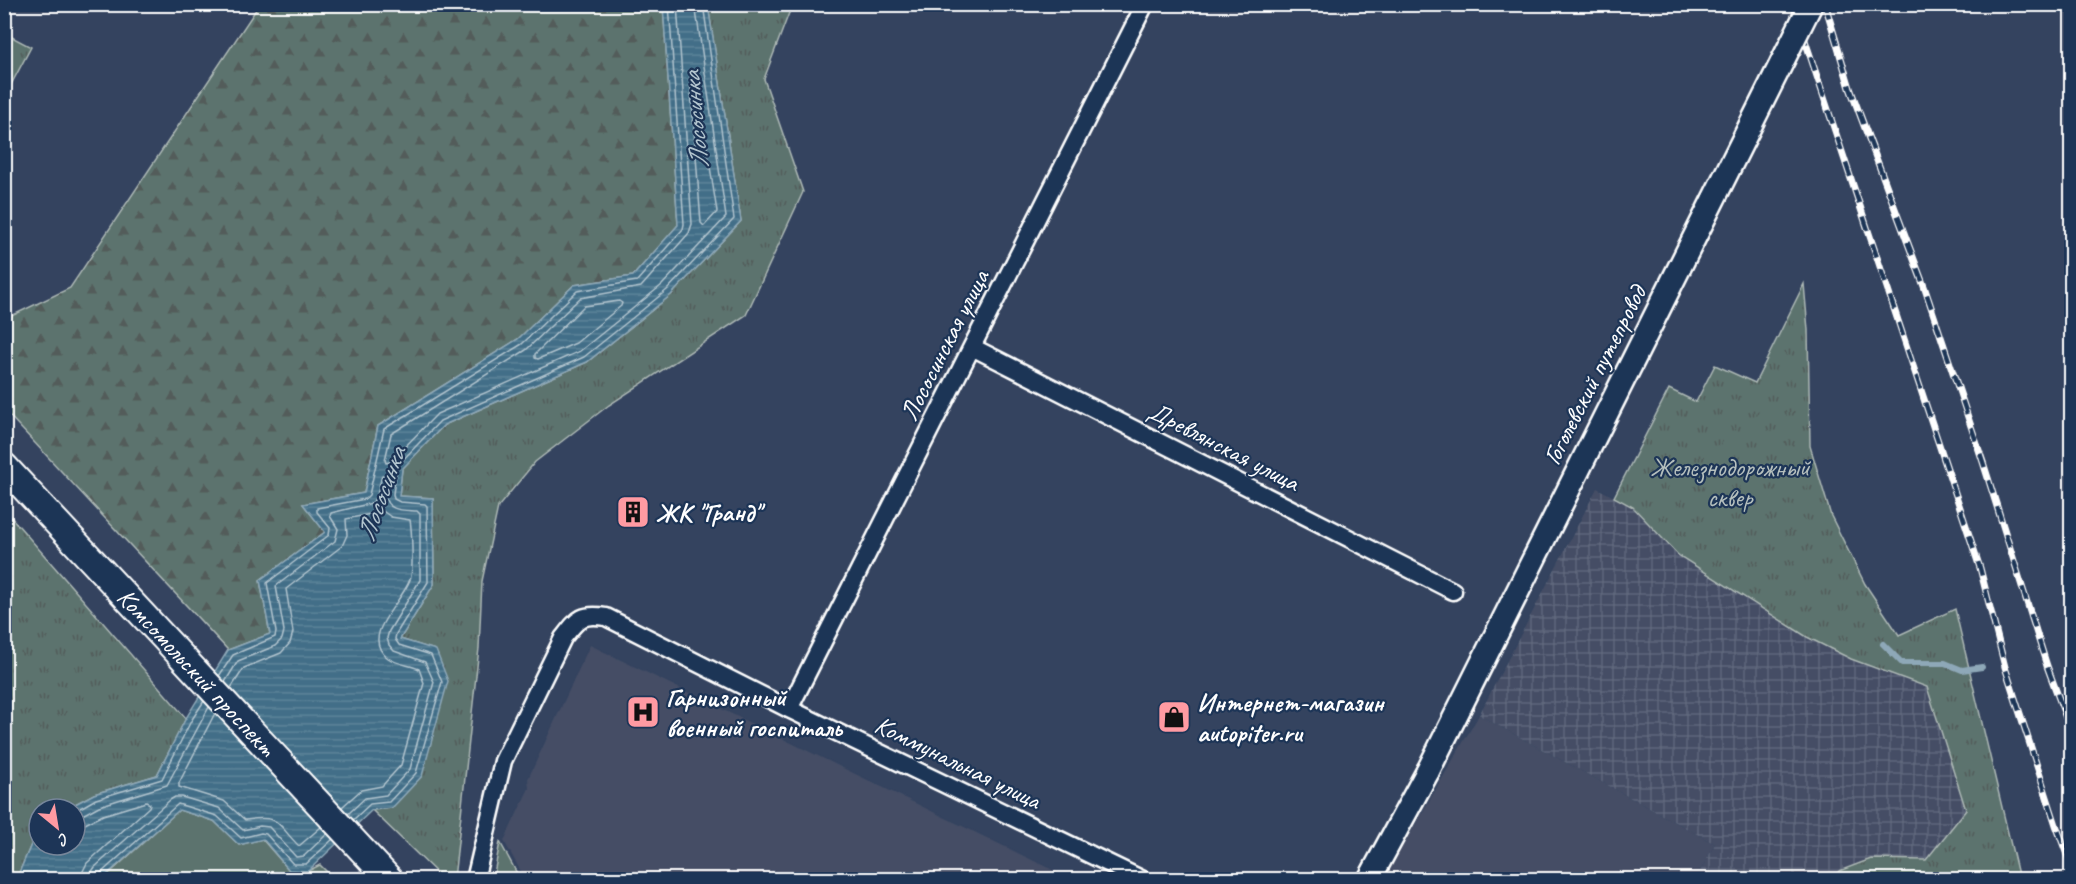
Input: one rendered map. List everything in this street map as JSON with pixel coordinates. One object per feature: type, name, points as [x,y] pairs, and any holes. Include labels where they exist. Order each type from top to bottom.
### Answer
[{"type":"main road","name":"Гоголевский путепровод","points":[[1369,879],[1428,771],[1811,4]]},
{"type":"main road","name":"Комсомольский проспект","points":[[4,466],[390,879]]},
{"type":"street","name":"Лососинская улица","points":[[789,709],[1145,4]]},
{"type":"street","name":"Древлянская улица","points":[[972,347],[1453,591]]},
{"type":"street","name":"Коммунальная улица","points":[[475,879],[503,761],[562,638],[576,621],[589,614],[606,617],[789,709],[1143,879]]},
{"type":"shaded area","points":[[1597,488],[1633,507],[1678,555],[1807,636],[1851,659],[1927,687],[1966,810],[1926,860],[1871,859],[1839,871],[1834,879],[1696,879],[1715,844],[1479,715]]},
{"type":"shaded area","name":"Гарнизонный военный госпиталь","points":[[590,645],[1071,879],[525,879],[504,841],[529,788],[528,779]]},
{"type":"shaded area","points":[[1479,715],[1715,844],[1696,879],[1383,880]]},
{"type":"green space","points":[[259,5],[663,5],[678,225],[633,276],[574,285],[518,339],[378,426],[364,493],[303,504],[325,532],[260,580],[270,634],[228,650],[5,411],[5,319],[70,288]]},
{"type":"green space","points":[[708,5],[792,5],[764,79],[803,192],[746,315],[609,405],[535,462],[498,507],[482,581],[479,648],[454,879],[443,879],[372,810],[392,808],[435,650],[400,639],[434,584],[433,498],[399,496],[402,469],[444,425],[587,362],[671,295],[741,221]]},
{"type":"green space","points":[[5,18],[12,22],[6,34],[31,47],[5,96]]},
{"type":"green space","name":"Железнодорожный сквер","points":[[1804,284],[1808,330],[1810,446],[1831,516],[1865,584],[1899,635],[1955,609],[2019,879],[1834,879],[1839,871],[1871,859],[1926,860],[1966,810],[1927,687],[1851,659],[1807,637],[1678,555],[1633,507],[1614,497],[1669,389],[1696,402],[1715,365],[1755,383]]},
{"type":"green space","points":[[4,509],[186,718],[157,775],[87,798],[27,797],[27,854],[16,880],[4,879]]},
{"type":"green space","points":[[179,810],[214,821],[239,845],[262,839],[289,870],[308,871],[320,865],[334,879],[102,880]]},
{"type":"green space","points":[[500,842],[520,879],[493,879]]},
{"type":"water","name":"Лососинка","points":[[663,5],[708,5],[741,221],[671,295],[587,362],[444,425],[402,469],[399,496],[433,498],[434,584],[400,639],[436,650],[448,681],[422,776],[392,808],[372,810],[308,871],[289,870],[263,839],[239,845],[214,821],[179,810],[102,879],[16,880],[27,854],[27,857],[87,857],[87,798],[157,775],[186,718],[228,650],[270,634],[260,580],[325,532],[303,504],[364,493],[378,426],[518,339],[574,285],[633,276],[678,225]]},
{"type":"waterway","points":[[1883,644],[1902,663],[1945,663],[1962,670],[1982,667]]},
{"type":"railway","points":[[1793,4],[1980,568],[2005,667],[2072,868]]},
{"type":"railway","points":[[1825,4],[1850,88],[1925,289],[1983,462],[2047,666],[2072,734]]},
{"type":"place","name":"ЖК \"Гранд\"","points":[[633,512]]},
{"type":"place","name":"Гарнизонный военный госпиталь","points":[[643,712]]},
{"type":"place","name":"Интернет-магазин autopiter.ru","points":[[1174,717]]}]
